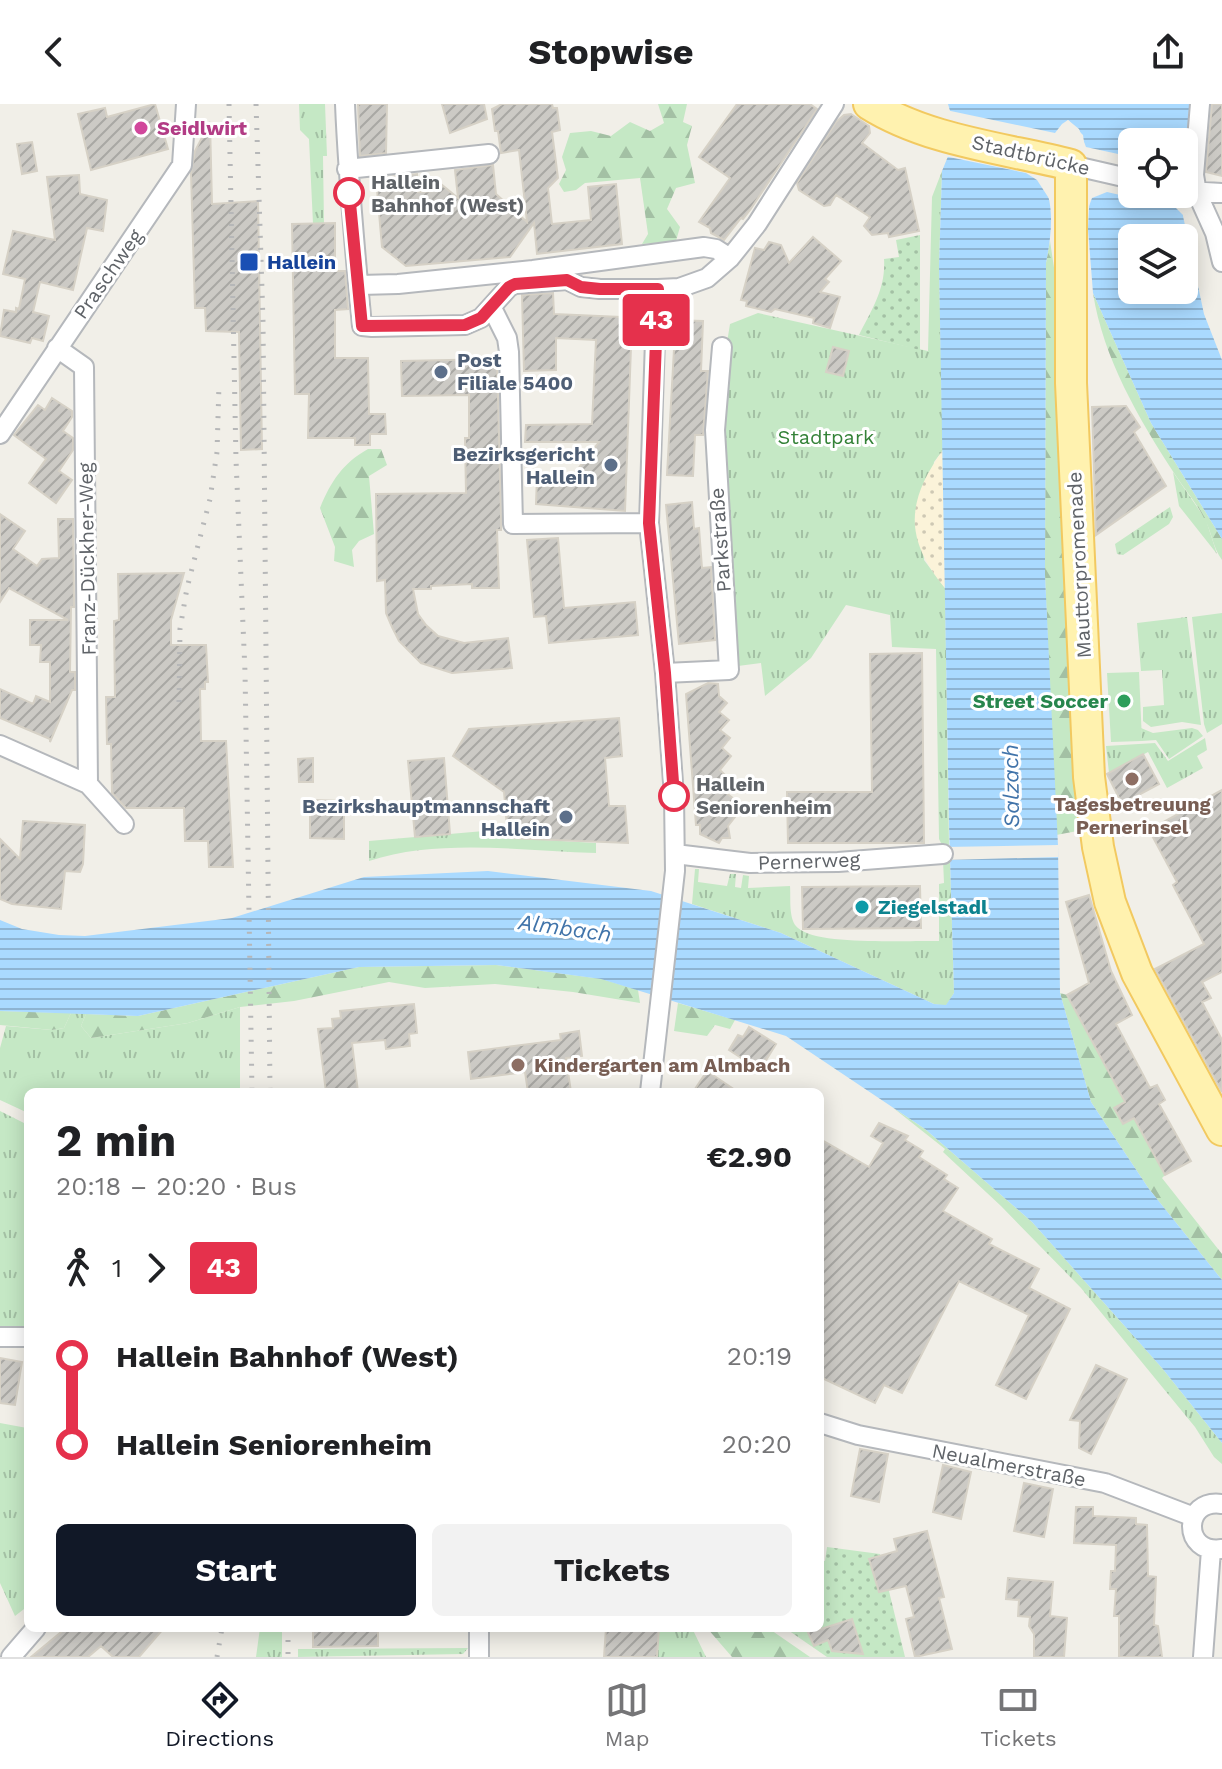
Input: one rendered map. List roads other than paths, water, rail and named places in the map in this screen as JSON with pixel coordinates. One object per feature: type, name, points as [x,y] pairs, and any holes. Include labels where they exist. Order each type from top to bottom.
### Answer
[{"type":"main road","name":"Stadtbrücke","points":[[869,104],[903,122],[929,131],[1074,166]]},
{"type":"main road","name":"Mauttorpromenade","points":[[1074,166],[1070,351],[1089,777],[1098,847],[1110,902],[1137,973],[1222,1130]]},
{"type":"street","name":"Praschweg","points":[[0,434],[182,165],[186,104]]},
{"type":"street","points":[[345,104],[347,169],[362,326],[465,325],[481,318],[509,287],[556,273],[704,247],[716,249],[730,258]]},
{"type":"street","points":[[360,285],[556,273],[581,287],[658,289],[679,288],[707,278],[730,258],[757,224],[834,104]]},
{"type":"street","points":[[1197,128],[1200,104]]},
{"type":"street","points":[[347,169],[489,154]]},
{"type":"street","name":"Stadtbrücke","points":[[1074,166],[1118,176]]},
{"type":"street","points":[[1198,188],[1222,193]]},
{"type":"street","points":[[1198,202],[1215,233],[1222,262]]},
{"type":"street","points":[[656,319],[658,289]]},
{"type":"street","points":[[492,308],[507,338],[509,352],[513,524],[649,523]]},
{"type":"street","points":[[650,1088],[674,870],[674,796],[649,523],[655,340]]},
{"type":"street","name":"Parkstraße","points":[[665,673],[729,670],[715,444],[722,347]]},
{"type":"street","name":"Franz-Dückher-Weg","points":[[57,348],[84,367],[88,784]]},
{"type":"street","points":[[0,745],[88,784],[124,824]]},
{"type":"street","name":"Pernerweg","points":[[674,870],[750,863],[838,862],[943,854]]},
{"type":"street","points":[[0,1337],[24,1337]]},
{"type":"street","name":"Neualmerstraße","points":[[824,1424],[858,1435],[1105,1483],[1194,1517]]},
{"type":"street","points":[[1203,1657],[1217,1549],[1199,1543],[1194,1537],[1192,1525],[1203,1506],[1222,1504]]},
{"type":"street","points":[[11,1657],[33,1632]]},
{"type":"street","points":[[479,1632],[479,1657]]},
{"type":"water","points":[[948,104],[1190,104],[1188,128],[1118,128],[1118,208],[1183,208],[1185,224],[1118,224],[1118,304],[1198,304],[1198,286],[1204,314],[1222,360],[1222,539],[1151,423],[1093,293],[1088,229],[1090,187],[1083,135],[1068,120],[1056,133],[1048,195],[1051,221],[1046,263],[1045,575],[1058,846],[1060,993],[1091,1102],[1149,1189],[1222,1280],[1222,1443],[1162,1368],[1032,1222],[925,1129],[786,1036],[601,979],[496,965],[359,967],[138,1016],[0,1011],[0,920],[22,929],[85,936],[232,918],[364,877],[488,871],[651,891],[781,933],[934,1004],[946,1005],[954,993],[939,266],[942,171],[953,144],[953,121]]},
{"type":"railway","points":[[229,104],[236,460],[245,672],[252,1088]]},
{"type":"railway","points":[[256,104],[263,321],[270,1088]]},
{"type":"railway","points":[[179,702],[180,629],[210,499],[217,452],[219,384]]},
{"type":"railway","points":[[217,1657],[221,1632]]},
{"type":"railway","points":[[288,1632],[288,1657]]},
{"type":"place","name":"Seidlwirt","points":[[141,128]]},
{"type":"place","name":"Hallein Bahnhof (West)","points":[[349,193]]},
{"type":"place","name":"Hallein","points":[[249,262]]},
{"type":"place","name":"Post Filiale 5400","points":[[441,372]]},
{"type":"place","name":"Bezirksgericht Hallein","points":[[611,465]]},
{"type":"place","name":"Street Soccer","points":[[1124,701]]},
{"type":"place","name":"Tagesbetreuung Pernerinsel","points":[[1132,779]]},
{"type":"place","name":"Hallein Seniorenheim","points":[[674,796]]},
{"type":"place","name":"Bezirkshauptmannschaft Hallein","points":[[566,817]]},
{"type":"place","name":"Ziegelstadl","points":[[862,907]]},
{"type":"place","name":"Kindergarten am Almbach","points":[[518,1065]]},
{"type":"park label","name":"Stadtpark","points":[[826,437]]},
{"type":"water label","name":"Salzach","points":[[1011,786]]},
{"type":"water label","name":"Almbach","points":[[565,928]]}]
